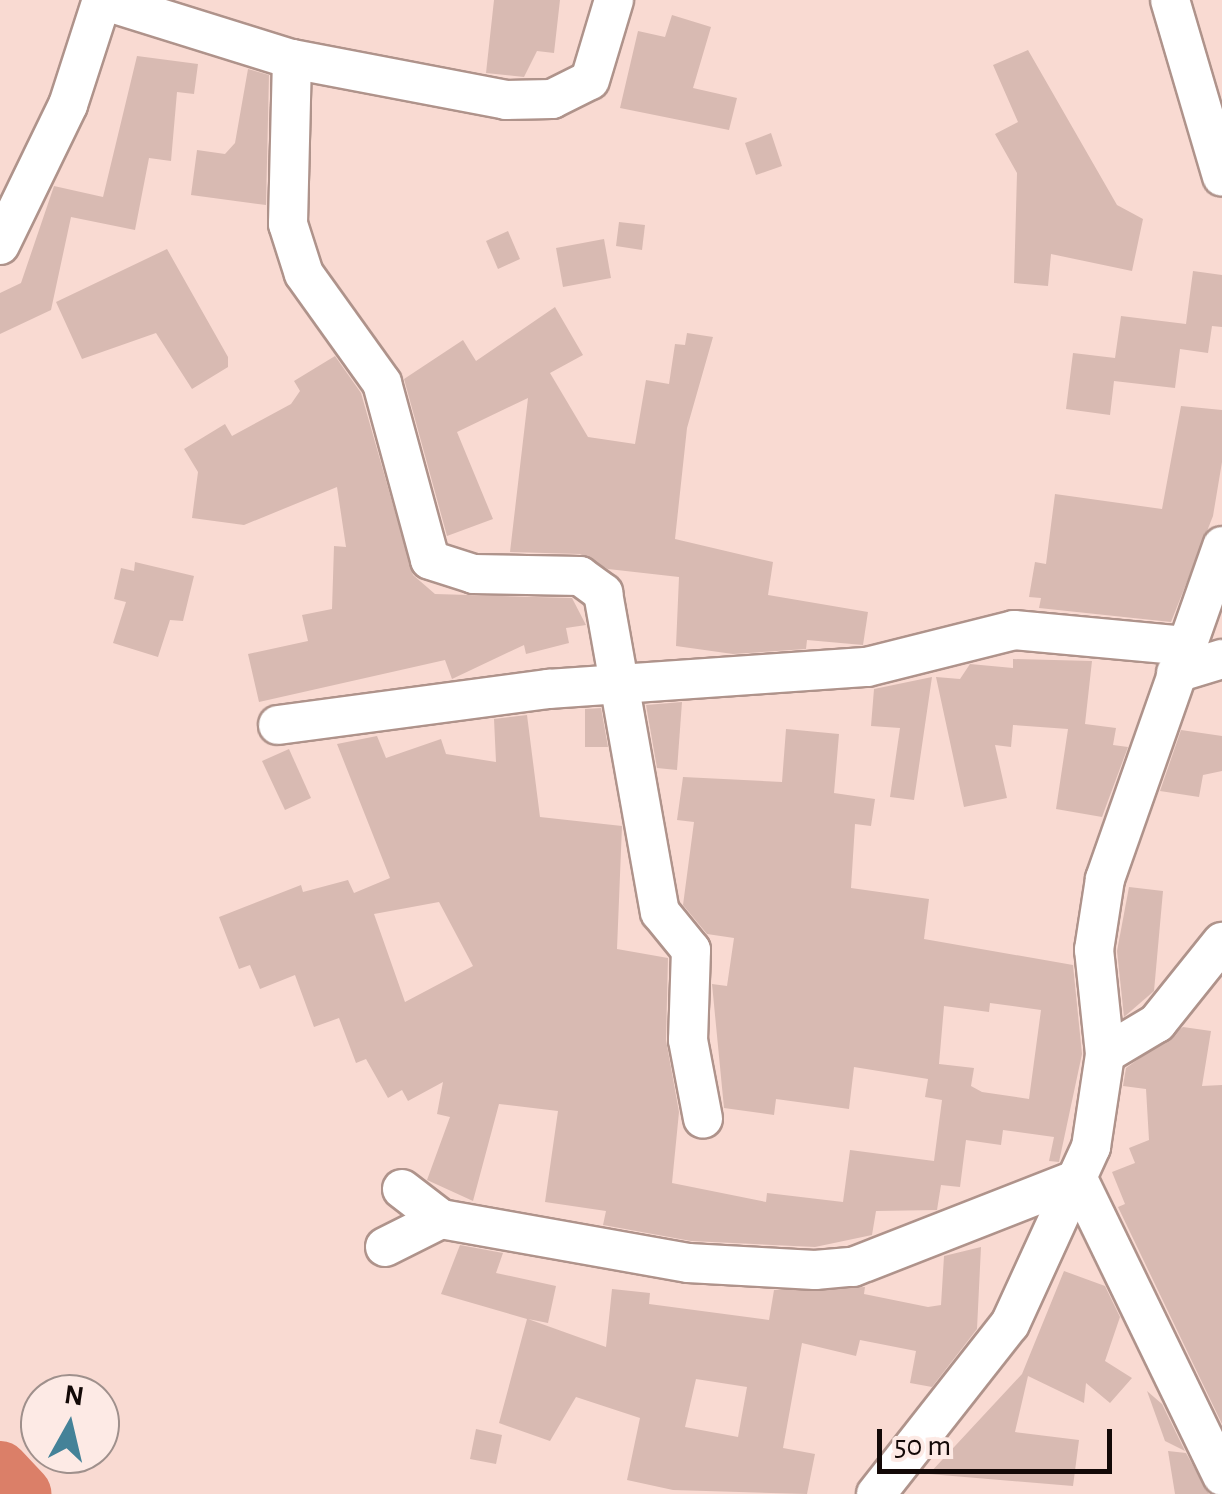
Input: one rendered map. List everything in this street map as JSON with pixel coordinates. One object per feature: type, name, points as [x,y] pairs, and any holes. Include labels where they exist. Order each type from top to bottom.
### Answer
[{"type":"street","points":[[0,245],[68,105],[102,0],[292,59],[506,100],[552,99],[597,70],[614,0]]},
{"type":"street","points":[[1170,0],[1222,176]]},
{"type":"street","points":[[292,59],[288,224],[304,274],[382,383],[430,560],[474,574],[595,582],[619,683],[660,912],[691,950],[688,1040],[703,1119]]},
{"type":"street","points":[[876,1494],[1010,1324],[1078,1179],[1105,1054],[1094,991],[1097,920],[1135,776],[1222,546]]},
{"type":"street","points":[[278,724],[619,683],[868,668],[1014,630],[1180,659],[1222,659]]},
{"type":"street","points":[[1105,1054],[1157,1024],[1222,942]]},
{"type":"street","points":[[402,1189],[441,1219],[688,1263],[837,1270],[1078,1179]]},
{"type":"street","points":[[1078,1179],[1222,1476]]},
{"type":"street","points":[[385,1247],[441,1219]]},
{"type":"building","points":[[494,0],[560,0],[554,53],[537,51],[524,77],[486,73]]},
{"type":"building","points":[[672,15],[711,27],[693,88],[737,98],[729,130],[620,108],[638,31],[665,37]]},
{"type":"building","points":[[1028,50],[1117,205],[1143,219],[1132,271],[1051,254],[1048,286],[1014,283],[1017,173],[995,134],[1018,122],[993,65]]},
{"type":"building","points":[[137,56],[198,64],[194,94],[177,92],[171,161],[149,158],[135,230],[71,217],[51,310],[0,334],[0,293],[21,283],[54,186],[103,197]]},
{"type":"building","points":[[248,69],[269,75],[266,205],[191,195],[197,150],[225,154],[235,143]]},
{"type":"building","points":[[771,133],[782,166],[756,175],[745,143]]},
{"type":"building","points":[[619,222],[645,225],[642,250],[616,246]]},
{"type":"building","points":[[508,231],[520,259],[498,269],[486,241]]},
{"type":"building","points":[[604,239],[611,278],[563,287],[556,248]]},
{"type":"building","points":[[167,249],[228,357],[228,367],[192,389],[156,333],[82,359],[56,302]]},
{"type":"building","points":[[1193,271],[1222,275],[1222,327],[1212,326],[1208,353],[1180,349],[1175,388],[1114,381],[1110,415],[1066,409],[1073,353],[1115,358],[1121,316],[1186,324]]},
{"type":"building","points":[[555,307],[583,355],[550,373],[588,437],[635,444],[646,380],[669,384],[675,344],[685,345],[687,333],[713,337],[687,428],[675,539],[773,562],[768,595],[868,612],[863,645],[807,640],[806,649],[733,654],[676,646],[679,577],[608,569],[580,554],[510,552],[528,398],[457,432],[493,519],[447,536],[404,379],[463,340],[476,361]]},
{"type":"building","points":[[335,356],[361,393],[413,575],[435,594],[572,598],[586,625],[566,628],[569,643],[526,654],[524,645],[452,679],[445,660],[259,702],[248,654],[308,641],[302,615],[332,609],[334,546],[346,547],[337,487],[244,525],[192,518],[198,472],[184,449],[225,424],[232,436],[291,404],[300,391],[294,381]]},
{"type":"building","points":[[1181,406],[1222,410],[1222,462],[1213,516],[1171,622],[1039,608],[1041,598],[1029,597],[1035,562],[1046,564],[1055,494],[1162,509]]},
{"type":"building","points":[[135,562],[194,576],[183,621],[170,620],[158,657],[113,643],[126,602],[114,599],[121,568],[134,571]]},
{"type":"building","points":[[1013,659],[1092,661],[1085,724],[1116,728],[1113,745],[1128,747],[1102,817],[1056,809],[1068,729],[1013,725],[1011,747],[995,745],[1007,798],[964,807],[936,677],[960,679],[970,664],[1013,668]]},
{"type":"building","points":[[932,677],[914,800],[890,797],[900,728],[871,726],[874,689]]},
{"type":"building","points":[[682,702],[677,770],[657,768],[646,705]]},
{"type":"building","points":[[601,708],[608,747],[585,747],[585,709]]},
{"type":"building","points":[[527,715],[540,817],[622,826],[617,949],[668,958],[666,1040],[679,1112],[672,1183],[766,1202],[767,1193],[843,1202],[850,1150],[934,1161],[942,1100],[925,1097],[928,1079],[854,1067],[849,1109],[776,1099],[774,1115],[724,1108],[712,984],[727,986],[734,938],[707,934],[683,905],[694,822],[677,820],[683,777],[782,782],[786,729],[839,734],[834,793],[875,799],[871,826],[855,824],[851,888],[929,899],[924,939],[1073,965],[1082,1054],[1059,1162],[1049,1161],[1054,1137],[1003,1130],[1001,1145],[966,1140],[960,1187],[941,1185],[937,1210],[876,1211],[872,1235],[815,1247],[691,1241],[603,1225],[606,1211],[545,1202],[558,1111],[499,1104],[473,1201],[427,1180],[450,1117],[437,1114],[443,1082],[408,1101],[402,1090],[388,1098],[366,1059],[356,1063],[339,1018],[314,1027],[295,975],[260,989],[250,965],[239,969],[219,917],[301,885],[303,892],[348,880],[354,893],[390,878],[337,744],[377,736],[386,758],[441,739],[446,754],[496,762],[494,719]],"holes":[[[439,902],[473,966],[405,1002],[374,914]],[[990,1003],[1041,1010],[1029,1099],[982,1092],[971,1086],[974,1068],[939,1064],[944,1006],[989,1012]]]},
{"type":"building","points":[[1181,730],[1222,736],[1222,771],[1203,775],[1199,797],[1160,791]]},
{"type":"building","points":[[289,749],[311,798],[285,810],[262,761]]},
{"type":"building","points":[[1129,887],[1163,891],[1154,991],[1124,1017],[1117,951]]},
{"type":"building","points":[[1183,1027],[1211,1031],[1202,1086],[1222,1085],[1222,1424],[1118,1207],[1125,1204],[1112,1172],[1135,1163],[1129,1148],[1149,1140],[1146,1089],[1123,1086],[1126,1068]]},
{"type":"building","points":[[460,1245],[503,1253],[496,1273],[556,1286],[548,1323],[528,1319],[606,1347],[612,1289],[650,1293],[649,1304],[769,1320],[774,1290],[865,1287],[864,1294],[928,1307],[941,1305],[944,1256],[981,1247],[977,1329],[932,1387],[910,1383],[916,1351],[860,1340],[856,1356],[802,1343],[783,1448],[815,1454],[807,1494],[673,1490],[627,1480],[640,1418],[576,1397],[550,1441],[499,1423],[527,1319],[441,1294]],"holes":[[[696,1379],[747,1387],[738,1437],[685,1427]]]},
{"type":"building","points":[[1064,1271],[1105,1286],[1120,1317],[1105,1361],[1132,1378],[1110,1403],[1086,1383],[1084,1403],[1028,1376],[1015,1432],[1079,1440],[1073,1486],[929,1474],[1022,1374]]},
{"type":"building","points":[[1147,1391],[1162,1404],[1185,1451],[1165,1441]]},
{"type":"building","points":[[476,1429],[502,1435],[496,1464],[470,1459]]},
{"type":"building","points":[[1168,1451],[1186,1453],[1209,1494],[1175,1494]]},
{"type":"waterway","points":[[0,1470],[22,1494]]}]
